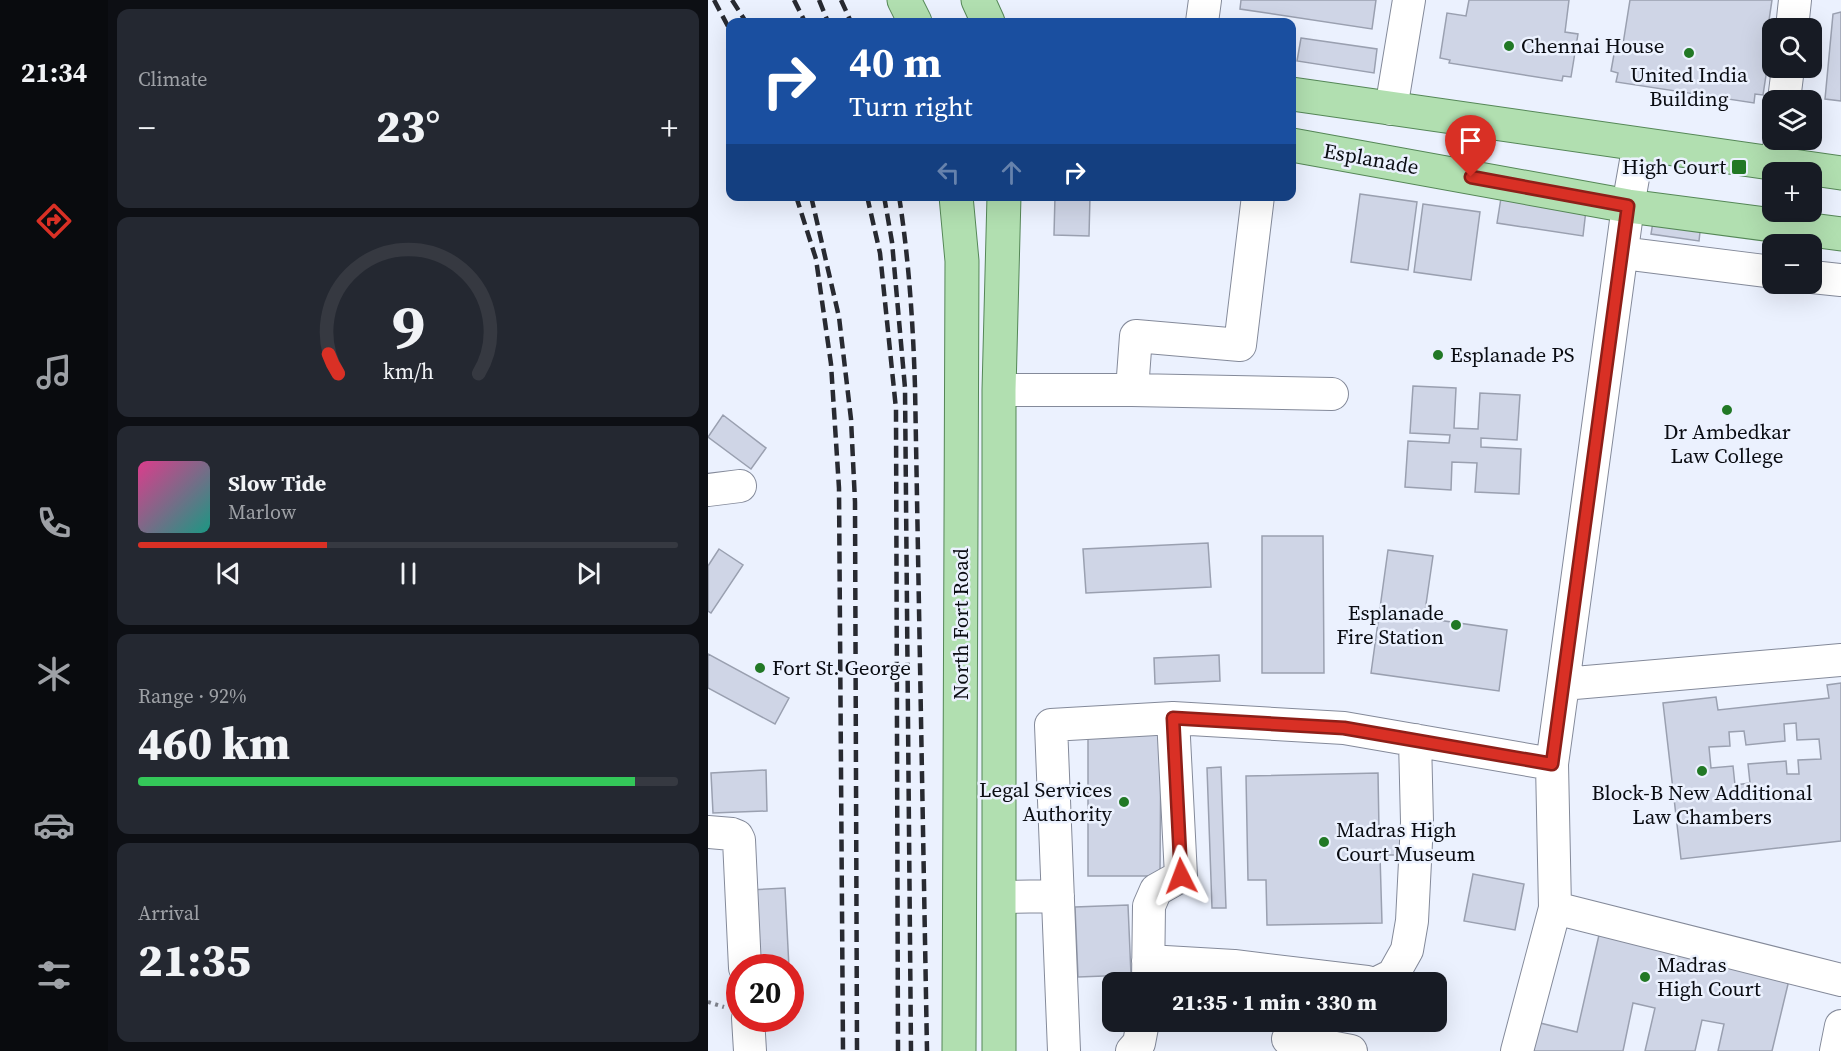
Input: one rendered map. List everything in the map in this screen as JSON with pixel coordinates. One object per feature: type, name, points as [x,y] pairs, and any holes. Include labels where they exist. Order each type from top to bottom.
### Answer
[{"type":"main road","points":[[978,0],[986,18]]},
{"type":"main road","points":[[1296,95],[1639,144],[1779,152],[1841,173]]},
{"type":"main road","name":"Esplanade","points":[[1296,146],[1628,206],[1841,234]]},
{"type":"main road","name":"North Fort Road","points":[[956,201],[962,261],[959,1051]]},
{"type":"main road","name":"North Fort Road","points":[[999,1051],[999,390],[1004,201]]},
{"type":"street","points":[[1203,18],[1205,0]]},
{"type":"street","points":[[1391,109],[1409,0]]},
{"type":"street","points":[[1793,18],[1795,0]]},
{"type":"street","points":[[1517,1051],[1555,908],[1552,764],[1628,206],[1639,144]]},
{"type":"street","points":[[1132,390],[1136,336],[1240,345],[1257,201]]},
{"type":"street","points":[[1622,253],[1762,271]]},
{"type":"street","points":[[1822,278],[1841,280]]},
{"type":"street","points":[[999,390],[1332,394]]},
{"type":"street","points":[[708,490],[740,486]]},
{"type":"street","points":[[1563,684],[1841,660]]},
{"type":"street","points":[[1064,1051],[1051,725],[1173,718],[1344,728],[1552,764]]},
{"type":"street","points":[[1173,718],[1181,876],[1156,890],[1149,906],[1148,972],[1234,966],[1265,972]]},
{"type":"street","points":[[1395,972],[1407,950],[1412,921],[1417,822],[1415,740]]},
{"type":"street","points":[[708,832],[732,834],[739,840],[745,954]]},
{"type":"street","points":[[999,897],[1058,896]]},
{"type":"street","points":[[1555,908],[1841,980]]},
{"type":"street","points":[[1836,1051],[1841,1026]]},
{"type":"street","points":[[749,1032],[750,1051]]},
{"type":"street","points":[[1132,1051],[1139,1043],[1141,1032]]},
{"type":"street","points":[[1289,1037],[1351,1051]]},
{"type":"building","points":[[1241,0],[1376,0],[1372,29],[1240,9]]},
{"type":"building","name":"Chennai House","points":[[1469,0],[1569,0],[1565,32],[1578,34],[1571,77],[1563,76],[1562,81],[1449,63],[1450,60],[1440,58],[1447,13],[1466,16]]},
{"type":"building","name":"United India Building","points":[[1630,0],[1772,0],[1769,18],[1762,18],[1762,78],[1766,78],[1764,90],[1762,95],[1755,94],[1754,103],[1616,82],[1618,73],[1611,71],[1616,43],[1623,44]]},
{"type":"building","points":[[1841,12],[1841,101],[1825,99],[1833,14]]},
{"type":"building","points":[[1301,38],[1377,49],[1374,73],[1297,61]]},
{"type":"building","points":[[1360,194],[1417,202],[1408,270],[1351,262]]},
{"type":"building","points":[[1501,198],[1586,210],[1583,236],[1497,223]]},
{"type":"building","points":[[1055,201],[1090,201],[1089,236],[1054,235]]},
{"type":"building","points":[[1423,204],[1480,212],[1471,280],[1414,272]]},
{"type":"building","points":[[1654,216],[1701,223],[1699,241],[1651,234]]},
{"type":"building","points":[[1413,386],[1456,388],[1454,428],[1478,429],[1480,393],[1520,395],[1517,440],[1481,438],[1481,447],[1521,449],[1519,494],[1475,492],[1477,463],[1452,462],[1451,490],[1405,487],[1408,441],[1449,443],[1450,435],[1410,433]]},
{"type":"building","points":[[723,415],[766,448],[751,469],[708,437]]},
{"type":"building","points":[[1262,536],[1323,536],[1324,673],[1262,673]]},
{"type":"building","points":[[1208,543],[1211,587],[1086,593],[1083,549]]},
{"type":"building","points":[[719,549],[743,565],[711,613],[708,611],[708,566]]},
{"type":"building","points":[[1388,550],[1433,556],[1424,618],[1507,630],[1499,691],[1371,673]]},
{"type":"building","points":[[708,654],[789,698],[775,724],[708,688]]},
{"type":"building","points":[[1219,655],[1220,681],[1155,684],[1154,658]]},
{"type":"building","name":"Block-B New Additional Law Chambers","points":[[1841,683],[1841,841],[1681,859],[1663,703],[1716,697],[1718,710],[1829,698],[1827,685]],"holes":[[[1796,723],[1797,740],[1819,739],[1821,759],[1798,760],[1799,774],[1787,774],[1786,761],[1748,764],[1750,783],[1735,785],[1733,766],[1711,768],[1709,747],[1730,746],[1729,732],[1744,731],[1746,745],[1785,741],[1784,724]]]},
{"type":"building","name":"Legal Services Authority","points":[[1088,728],[1161,728],[1160,876],[1088,876]]},
{"type":"building","points":[[1221,767],[1226,908],[1212,908],[1207,768]]},
{"type":"building","points":[[766,770],[767,811],[713,813],[711,773]]},
{"type":"building","name":"Madras High Court Museum","points":[[1378,773],[1379,830],[1401,830],[1401,855],[1380,855],[1382,923],[1267,925],[1266,880],[1248,880],[1246,776]]},
{"type":"building","points":[[1473,874],[1524,884],[1515,930],[1464,921]]},
{"type":"building","points":[[785,888],[788,954],[751,954],[748,890]]},
{"type":"building","points":[[1128,905],[1131,972],[1102,972],[1102,976],[1078,977],[1075,907]]},
{"type":"building","points":[[1599,935],[1789,980],[1772,1051],[1718,1051],[1724,1024],[1702,1020],[1695,1051],[1645,1051],[1655,1008],[1633,1003],[1623,1051],[1530,1051],[1536,1022],[1577,1032]]},
{"type":"railway","points":[[714,0],[726,22]]},
{"type":"railway","points":[[732,0],[743,18]]},
{"type":"railway","points":[[794,0],[803,18]]},
{"type":"railway","points":[[819,0],[826,18]]},
{"type":"railway","points":[[841,0],[849,18]]},
{"type":"railway","points":[[798,201],[816,259],[831,364],[839,488],[843,1051]]},
{"type":"railway","points":[[812,201],[839,317],[851,419],[855,502],[857,1051]]},
{"type":"railway","points":[[868,201],[880,253],[896,409],[898,1051]]},
{"type":"railway","points":[[885,201],[892,242],[905,388],[911,1051]]},
{"type":"railway","points":[[900,201],[910,292],[915,387],[927,1051]]},
{"type":"place","name":"Chennai House","points":[[1509,46]]},
{"type":"place","name":"United India Building","points":[[1689,53]]},
{"type":"place","name":"High Court","points":[[1739,167]]},
{"type":"place","name":"Esplanade PS","points":[[1438,355]]},
{"type":"place","name":"Dr Ambedkar Law College","points":[[1727,410]]},
{"type":"place","name":"Esplanade Fire Station","points":[[1456,625]]},
{"type":"place","name":"Fort St. George","points":[[760,668]]},
{"type":"place","name":"Block-B New Additional Law Chambers","points":[[1702,771]]},
{"type":"place","name":"Legal Services Authority","points":[[1124,802]]},
{"type":"place","name":"Madras High Court Museum","points":[[1324,842]]},
{"type":"place","name":"Madras High Court","points":[[1645,977]]},
{"type":"route","points":[[1181,876],[1173,718],[1344,728],[1552,764],[1628,206],[1471,177]]}]
